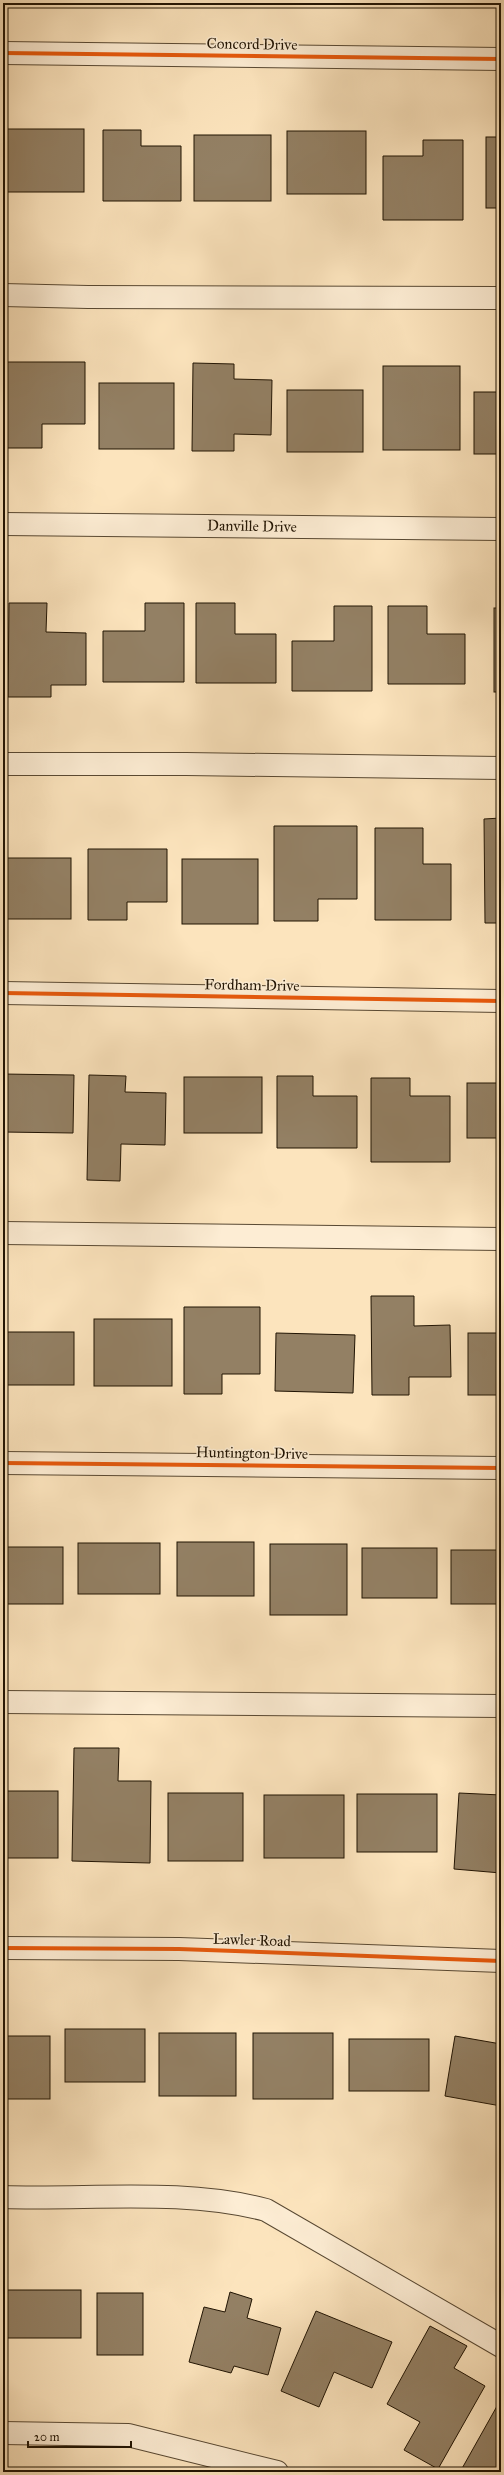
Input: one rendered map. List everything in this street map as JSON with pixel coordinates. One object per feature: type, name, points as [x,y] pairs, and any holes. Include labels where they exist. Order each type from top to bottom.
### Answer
[{"type":"street","name":"Concord Drive","points":[[3,53],[501,59]]},
{"type":"street","points":[[3,295],[88,297],[501,298]]},
{"type":"street","name":"Danville Drive","points":[[3,524],[501,529]]},
{"type":"street","points":[[3,764],[186,764],[501,768]]},
{"type":"street","name":"Fordham Drive","points":[[3,994],[501,1001]]},
{"type":"street","points":[[3,1233],[501,1239]]},
{"type":"street","name":"Huntington Drive","points":[[3,1463],[501,1468]]},
{"type":"street","points":[[3,1702],[501,1706]]},
{"type":"street","name":"Lawler Road","points":[[3,1948],[179,1949],[501,1961]]},
{"type":"street","points":[[3,2197],[164,2198],[238,2203],[266,2210],[501,2346]]},
{"type":"street","points":[[3,2434],[128,2435],[277,2472]]},
{"type":"building","points":[[5,129],[84,129],[84,192],[5,192]]},
{"type":"building","points":[[103,130],[141,130],[141,146],[181,146],[181,201],[103,201]]},
{"type":"building","points":[[287,131],[366,131],[366,194],[287,194]]},
{"type":"building","points":[[194,135],[271,135],[271,201],[194,201]]},
{"type":"building","points":[[486,137],[501,137],[501,208],[486,208]]},
{"type":"building","points":[[423,140],[463,140],[463,220],[383,220],[383,156],[423,156]]},
{"type":"building","points":[[4,362],[85,362],[85,424],[42,424],[42,448],[4,448]]},
{"type":"building","points":[[193,363],[234,364],[234,379],[272,380],[271,435],[234,434],[234,451],[192,451]]},
{"type":"building","points":[[383,366],[460,366],[460,450],[383,450]]},
{"type":"building","points":[[99,383],[174,383],[174,449],[99,449]]},
{"type":"building","points":[[287,390],[363,390],[363,452],[287,452]]},
{"type":"building","points":[[474,392],[501,392],[501,454],[474,454]]},
{"type":"building","points":[[9,603],[47,603],[46,632],[86,633],[86,685],[51,685],[51,697],[8,697]]},
{"type":"building","points":[[145,603],[184,603],[184,682],[103,682],[103,631],[145,631]]},
{"type":"building","points":[[196,603],[235,603],[235,634],[276,634],[276,683],[196,683]]},
{"type":"building","points":[[334,606],[372,606],[372,691],[292,691],[292,641],[334,641]]},
{"type":"building","points":[[388,606],[427,606],[427,634],[465,634],[465,684],[388,684]]},
{"type":"building","points":[[494,608],[501,608],[501,692],[494,692]]},
{"type":"building","points":[[501,818],[501,923],[485,923],[484,819]]},
{"type":"building","points":[[274,826],[357,826],[357,899],[318,899],[318,921],[274,921]]},
{"type":"building","points":[[375,828],[423,828],[423,864],[451,864],[451,920],[375,920]]},
{"type":"building","points":[[88,849],[167,849],[167,902],[127,902],[127,920],[88,920]]},
{"type":"building","points":[[3,858],[71,858],[71,919],[3,919]]},
{"type":"building","points":[[182,859],[258,859],[258,924],[182,924]]},
{"type":"building","points":[[3,1074],[74,1075],[73,1133],[3,1132]]},
{"type":"building","points":[[89,1075],[126,1076],[125,1092],[166,1093],[165,1145],[121,1144],[120,1181],[87,1180]]},
{"type":"building","points":[[277,1076],[313,1076],[313,1096],[357,1096],[357,1148],[277,1148]]},
{"type":"building","points":[[184,1077],[262,1077],[262,1133],[184,1133]]},
{"type":"building","points":[[371,1078],[410,1078],[410,1096],[450,1096],[450,1162],[371,1162]]},
{"type":"building","points":[[467,1083],[501,1083],[501,1138],[467,1138]]},
{"type":"building","points":[[371,1296],[414,1296],[414,1326],[450,1325],[451,1377],[409,1377],[409,1395],[372,1395]]},
{"type":"building","points":[[184,1307],[260,1307],[260,1374],[222,1374],[222,1394],[184,1394]]},
{"type":"building","points":[[94,1319],[172,1319],[172,1386],[94,1386]]},
{"type":"building","points":[[3,1332],[74,1332],[74,1385],[3,1385]]},
{"type":"building","points":[[276,1333],[355,1335],[353,1393],[275,1391]]},
{"type":"building","points":[[468,1333],[501,1333],[501,1395],[468,1395]]},
{"type":"building","points":[[177,1542],[254,1542],[254,1596],[177,1596]]},
{"type":"building","points":[[78,1543],[160,1543],[160,1594],[78,1594]]},
{"type":"building","points":[[270,1544],[347,1544],[347,1615],[270,1615]]},
{"type":"building","points":[[3,1547],[63,1547],[63,1604],[3,1604]]},
{"type":"building","points":[[362,1548],[437,1548],[437,1598],[362,1598]]},
{"type":"building","points":[[451,1550],[501,1550],[501,1604],[451,1604]]},
{"type":"building","points":[[74,1748],[119,1748],[118,1781],[151,1781],[150,1863],[72,1861]]},
{"type":"building","points":[[3,1791],[58,1791],[58,1858],[3,1858]]},
{"type":"building","points":[[168,1793],[243,1793],[243,1861],[168,1861]]},
{"type":"building","points":[[459,1793],[501,1795],[501,1873],[454,1869]]},
{"type":"building","points":[[357,1794],[437,1794],[437,1852],[357,1852]]},
{"type":"building","points":[[264,1795],[344,1795],[344,1858],[264,1858]]},
{"type":"building","points":[[65,2029],[145,2029],[145,2082],[65,2082]]},
{"type":"building","points":[[159,2033],[236,2033],[236,2096],[159,2096]]},
{"type":"building","points":[[253,2033],[333,2033],[333,2099],[253,2099]]},
{"type":"building","points":[[3,2036],[50,2036],[50,2099],[3,2099]]},
{"type":"building","points":[[455,2036],[501,2044],[501,2106],[445,2096]]},
{"type":"building","points":[[349,2039],[429,2039],[429,2091],[349,2091]]},
{"type":"building","points":[[3,2290],[81,2290],[81,2338],[3,2338]]},
{"type":"building","points":[[230,2292],[252,2299],[247,2318],[281,2328],[268,2375],[234,2366],[231,2373],[189,2362],[204,2307],[225,2312]]},
{"type":"building","points":[[97,2293],[143,2293],[143,2355],[97,2355]]},
{"type":"building","points":[[316,2311],[392,2342],[372,2388],[334,2372],[319,2407],[281,2391]]},
{"type":"building","points":[[430,2326],[467,2346],[454,2368],[485,2386],[438,2469],[404,2450],[420,2422],[387,2404]]},
{"type":"building","points":[[501,2399],[501,2472],[460,2472]]},
{"type":"cycle path","points":[[3,53],[501,59]]},
{"type":"cycle path","points":[[3,993],[501,1001]]},
{"type":"cycle path","points":[[3,1463],[501,1468]]},
{"type":"cycle path","points":[[3,1948],[179,1949],[501,1961]]}]
